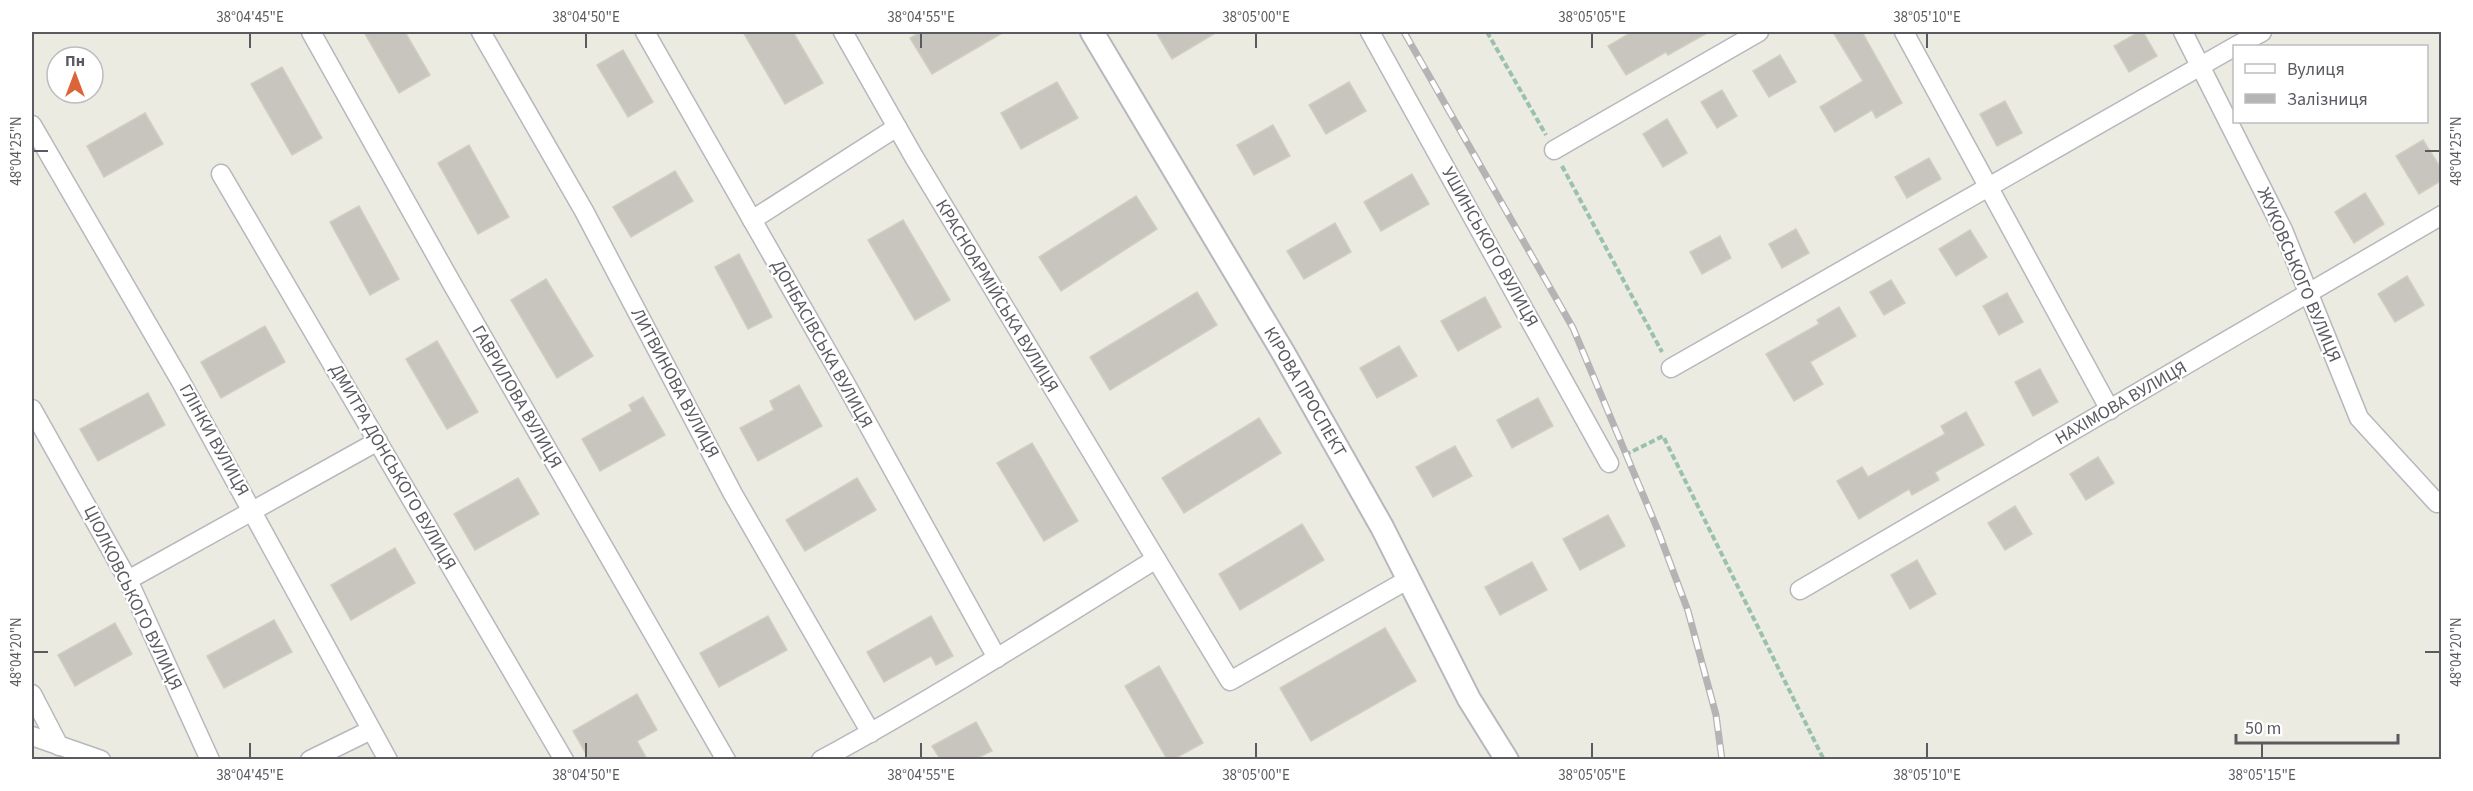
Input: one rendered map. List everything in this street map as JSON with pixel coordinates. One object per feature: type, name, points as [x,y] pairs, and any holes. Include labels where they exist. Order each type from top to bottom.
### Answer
[{"type":"street","name":"ГАВРИЛОВА ВУЛИЦЯ","points":[[311,32],[451,282],[726,759]]},
{"type":"street","name":"ЛИТВИНОВА ВУЛИЦЯ","points":[[481,32],[584,211],[733,494],[871,733]]},
{"type":"street","name":"ДОНБАСІВСЬКА ВУЛИЦЯ","points":[[645,32],[997,658]]},
{"type":"street","name":"КРАСНОАРМІЙСЬКА ВУЛИЦЯ","points":[[843,32],[897,127],[1230,681],[1409,579]]},
{"type":"street","name":"КІРОВА ПРОСПЕКТ","points":[[1092,32],[1284,354],[1383,526],[1469,699],[1507,759]]},
{"type":"street","name":"УШИНСЬКОГО ВУЛИЦЯ","points":[[1370,32],[1610,464]]},
{"type":"street","points":[[1554,150],[1759,32]]},
{"type":"street","points":[[1904,32],[2110,410]]},
{"type":"street","name":"ЖУКОВСЬКОГО ВУЛИЦЯ","points":[[2183,32],[2283,230],[2360,418],[2439,502]]},
{"type":"street","points":[[2239,45],[2262,32]]},
{"type":"street","points":[[1671,368],[2233,48]]},
{"type":"street","name":"ГЛІНКИ ВУЛИЦЯ","points":[[32,124],[254,512],[388,759]]},
{"type":"street","points":[[752,220],[897,127]]},
{"type":"street","name":"ДМИТРА ДОНСЬКОГО ВУЛИЦЯ","points":[[221,174],[564,759]]},
{"type":"street","name":"НАХІМОВА ВУЛИЦЯ","points":[[1800,590],[2442,215]]},
{"type":"street","name":"ЦІОЛКОВСЬКОГО ВУЛИЦЯ","points":[[32,409],[128,580],[210,759]]},
{"type":"street","points":[[128,580],[378,441]]},
{"type":"street","points":[[821,759],[871,733],[997,658],[1156,559]]},
{"type":"street","points":[[32,694],[59,746]]},
{"type":"street","points":[[310,759],[371,730]]},
{"type":"street","points":[[32,736],[101,759]]},
{"type":"path","points":[[1487,32],[1554,150],[1671,368]]},
{"type":"path","points":[[1610,464],[1663,436],[1824,759]]},
{"type":"building","points":[[364,32],[405,32],[430,75],[399,93]]},
{"type":"building","points":[[743,32],[793,32],[823,83],[785,104]]},
{"type":"building","points":[[921,32],[1004,32],[932,74],[910,38]]},
{"type":"building","points":[[1156,32],[1217,32],[1172,59]]},
{"type":"building","points":[[1632,32],[1709,32],[1668,55],[1666,52],[1626,75],[1608,46]]},
{"type":"building","points":[[1833,32],[1862,32],[1902,103],[1876,118],[1872,110],[1835,132],[1820,107],[1863,81]]},
{"type":"building","points":[[2143,32],[2157,56],[2129,72],[2114,46]]},
{"type":"building","points":[[623,50],[653,102],[628,117],[597,65]]},
{"type":"building","points":[[1780,55],[1796,82],[1769,97],[1753,71]]},
{"type":"building","points":[[282,67],[322,138],[292,155],[251,84]]},
{"type":"building","points":[[1057,82],[1078,118],[1021,149],[1001,113]]},
{"type":"building","points":[[1349,82],[1366,111],[1326,134],[1309,105]]},
{"type":"building","points":[[1722,90],[1737,116],[1717,128],[1701,102]]},
{"type":"building","points":[[2005,101],[2022,133],[1997,146],[1980,114]]},
{"type":"building","points":[[145,113],[163,144],[104,177],[87,146]]},
{"type":"building","points":[[1667,119],[1687,153],[1663,167],[1643,134]]},
{"type":"building","points":[[1273,125],[1290,156],[1254,175],[1237,145]]},
{"type":"building","points":[[2423,140],[2442,170],[2442,180],[2419,194],[2396,156]]},
{"type":"building","points":[[469,145],[509,217],[478,234],[438,163]]},
{"type":"building","points":[[1929,158],[1941,179],[1907,198],[1895,177]]},
{"type":"building","points":[[675,171],[693,201],[631,237],[613,207]]},
{"type":"building","points":[[1412,174],[1429,204],[1381,231],[1364,202]]},
{"type":"building","points":[[2365,193],[2384,224],[2354,243],[2335,212]]},
{"type":"building","points":[[1136,196],[1157,229],[1061,291],[1039,257]]},
{"type":"building","points":[[359,206],[399,279],[370,295],[330,222]]},
{"type":"building","points":[[903,220],[950,300],[915,320],[868,240]]},
{"type":"building","points":[[1335,223],[1351,252],[1304,279],[1287,251]]},
{"type":"building","points":[[1796,229],[1809,253],[1782,268],[1769,244]]},
{"type":"building","points":[[1970,230],[1987,257],[1956,276],[1939,249]]},
{"type":"building","points":[[1720,236],[1731,258],[1702,274],[1690,252]]},
{"type":"building","points":[[739,254],[772,317],[748,329],[715,267]]},
{"type":"building","points":[[2407,276],[2424,305],[2395,322],[2378,294]]},
{"type":"building","points":[[546,279],[593,356],[557,378],[511,300]]},
{"type":"building","points":[[1891,280],[1905,303],[1884,315],[1870,292]]},
{"type":"building","points":[[1197,292],[1217,325],[1110,390],[1090,357]]},
{"type":"building","points":[[2007,293],[2023,322],[1999,335],[1983,306]]},
{"type":"building","points":[[1485,297],[1501,327],[1458,351],[1441,321]]},
{"type":"building","points":[[1839,307],[1856,336],[1810,362],[1823,384],[1794,401],[1766,354],[1819,324],[1817,320]]},
{"type":"building","points":[[265,326],[285,362],[221,398],[201,362]]},
{"type":"building","points":[[437,341],[478,412],[447,429],[406,359]]},
{"type":"building","points":[[1399,346],[1417,376],[1377,398],[1360,368]]},
{"type":"building","points":[[2040,369],[2058,402],[2033,416],[2015,382]]},
{"type":"building","points":[[799,385],[822,426],[758,461],[740,428],[774,410],[770,401]]},
{"type":"building","points":[[148,393],[165,425],[98,461],[80,429]]},
{"type":"building","points":[[643,397],[665,435],[600,471],[582,439],[632,411],[629,405]]},
{"type":"building","points":[[1538,398],[1553,426],[1512,448],[1497,420]]},
{"type":"building","points":[[1966,412],[1984,445],[1935,472],[1939,480],[1912,495],[1909,489],[1859,519],[1837,481],[1862,467],[1868,477],[1945,434],[1941,426]]},
{"type":"building","points":[[1259,418],[1281,453],[1184,513],[1162,478]]},
{"type":"building","points":[[1032,443],[1078,521],[1044,541],[997,463]]},
{"type":"building","points":[[1455,446],[1472,476],[1433,497],[1416,467]]},
{"type":"building","points":[[2098,457],[2114,483],[2086,500],[2070,474]]},
{"type":"building","points":[[518,478],[539,514],[475,550],[454,514]]},
{"type":"building","points":[[857,478],[876,510],[805,551],[786,520]]},
{"type":"building","points":[[2015,506],[2032,534],[2005,550],[1988,523]]},
{"type":"building","points":[[1608,515],[1625,546],[1580,570],[1563,539]]},
{"type":"building","points":[[1302,524],[1324,560],[1240,610],[1219,574]]},
{"type":"building","points":[[395,548],[415,583],[351,620],[331,585]]},
{"type":"building","points":[[1917,560],[1936,594],[1910,609],[1891,575]]},
{"type":"building","points":[[1532,562],[1547,590],[1500,615],[1485,587]]},
{"type":"building","points":[[768,616],[787,650],[719,687],[700,653]]},
{"type":"building","points":[[931,616],[953,656],[936,665],[931,656],[884,682],[867,652]]},
{"type":"building","points":[[274,620],[292,652],[224,688],[207,656]]},
{"type":"building","points":[[115,623],[132,654],[75,686],[58,655]]},
{"type":"building","points":[[1385,628],[1416,681],[1311,741],[1280,688]]},
{"type":"building","points":[[1159,666],[1203,743],[1174,759],[1167,759],[1125,686]]},
{"type":"building","points":[[637,694],[657,730],[637,741],[647,759],[589,759],[573,731]]},
{"type":"building","points":[[976,722],[992,751],[975,759],[940,759],[932,746]]},
{"type":"railway","points":[[1404,32],[1573,328],[1657,528],[1688,611],[1716,715],[1722,760]]}]
